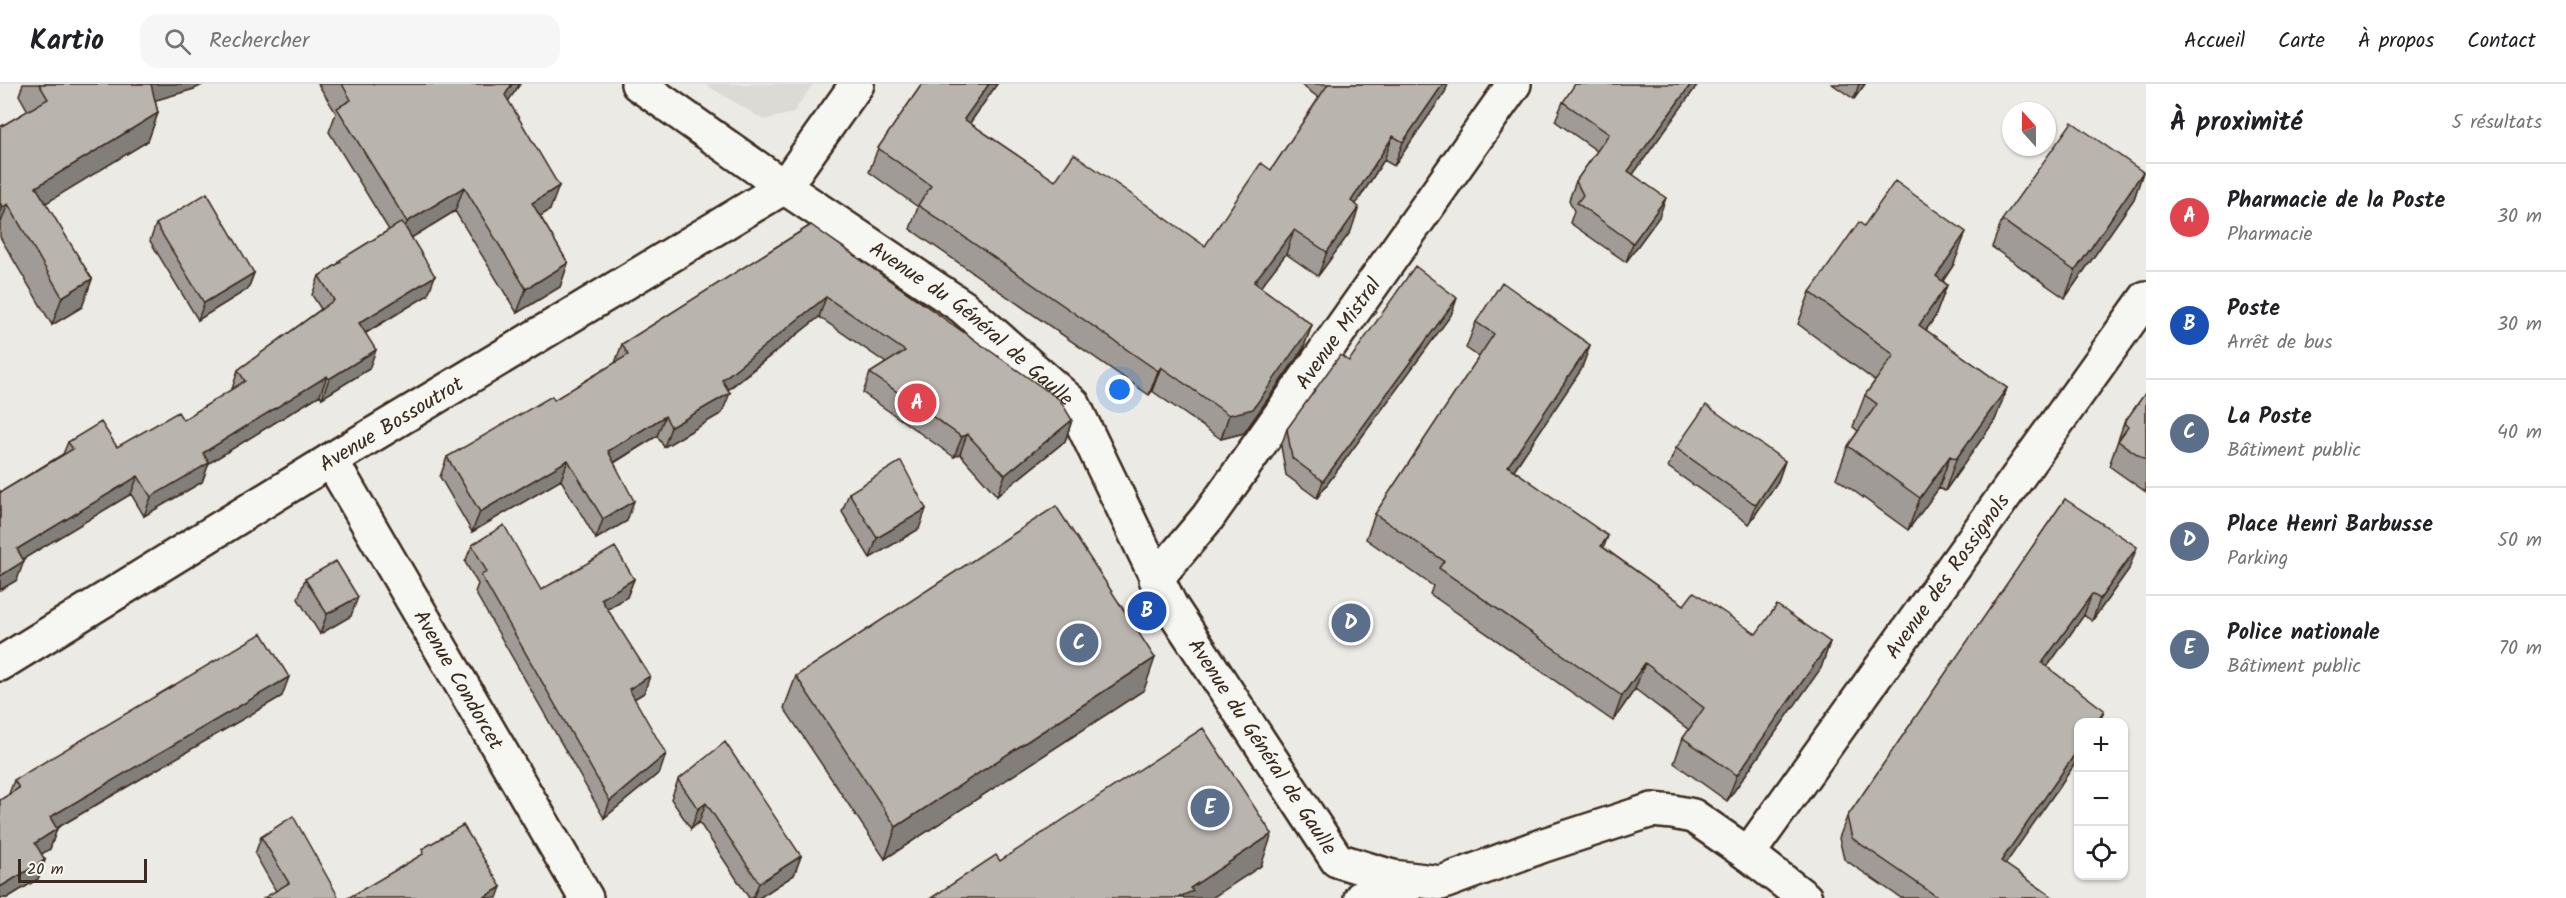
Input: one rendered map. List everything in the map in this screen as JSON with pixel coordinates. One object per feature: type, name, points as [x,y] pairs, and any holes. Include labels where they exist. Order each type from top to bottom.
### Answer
[{"type":"street","name":"Avenue du Général de Gaulle","points":[[638,84],[784,187],[963,307],[1073,404],[1156,579],[1237,709],[1337,860],[1398,888],[1441,883],[1544,845],[1652,810],[1693,816],[1748,854],[1805,898]]},
{"type":"street","points":[[784,187],[857,84]]},
{"type":"street","name":"Avenue Mistral","points":[[1156,579],[1209,517],[1514,84]]},
{"type":"street","name":"Avenue Bossoutrot","points":[[0,664],[331,460],[784,187]]},
{"type":"street","name":"Avenue des Rossignols","points":[[1748,854],[2146,298]]},
{"type":"street","name":"Avenue Condorcet","points":[[331,460],[586,898]]},
{"type":"street","points":[[1361,898],[1398,888]]},
{"type":"shaded area","points":[[705,84],[813,84],[793,113],[764,120]]},
{"type":"building","points":[[39,84],[151,84],[158,113],[36,187],[92,279],[62,297],[8,204],[3,207],[0,203],[0,127],[48,99]]},
{"type":"building","points":[[342,84],[512,84],[505,95],[559,186],[532,203],[568,263],[526,289],[464,187],[407,222],[337,108],[351,100]]},
{"type":"building","points":[[922,84],[989,84],[964,119],[1055,181],[1074,154],[1205,246],[1261,163],[1271,170],[1328,84],[1443,84],[1403,142],[1393,136],[1351,201],[1359,207],[1327,252],[1294,230],[1254,282],[1312,325],[1253,409],[1229,415],[1161,367],[1158,371],[918,205],[931,186],[878,148]]},
{"type":"building","points":[[1575,84],[1691,84],[1628,171],[1666,198],[1633,243],[1577,203],[1583,195],[1576,181],[1609,134],[1563,102]]},
{"type":"building","points":[[2072,122],[2143,172],[2075,271],[2002,220],[2048,156],[2056,156],[2056,144]]},
{"type":"building","points":[[1895,181],[1966,232],[1936,276],[1947,285],[1919,325],[2007,388],[1956,459],[1950,456],[1920,498],[1848,446],[1877,404],[1865,395],[1894,355],[1810,292],[1859,222],[1864,226]]},
{"type":"building","points":[[207,193],[254,273],[204,303],[156,224]]},
{"type":"building","points":[[402,222],[435,276],[359,323],[376,350],[329,379],[327,376],[203,453],[209,463],[151,497],[138,476],[17,549],[24,561],[0,576],[0,491],[73,449],[68,442],[101,422],[117,447],[178,412],[183,420],[245,381],[238,370],[334,300],[319,276],[341,262],[340,260]]},
{"type":"building","points":[[811,225],[1060,400],[1072,420],[1005,475],[967,434],[962,437],[870,373],[905,351],[826,297],[722,380],[730,393],[671,427],[665,416],[608,451],[634,501],[603,519],[568,460],[480,512],[447,457],[552,396],[554,400],[628,355],[622,344]]},
{"type":"building","points":[[1415,266],[1457,298],[1323,481],[1292,458],[1287,429],[1340,355],[1349,361]]},
{"type":"building","points":[[1502,282],[1590,345],[1508,466],[1608,536],[1601,546],[1684,605],[1694,592],[1756,634],[1777,605],[1830,642],[1737,775],[1683,738],[1704,708],[1645,663],[1622,696],[1439,568],[1444,561],[1375,514],[1494,334],[1476,322]]},
{"type":"building","points":[[2146,392],[2146,460],[2118,441],[2128,427],[2124,423]]},
{"type":"building","points":[[1706,405],[1785,461],[1756,505],[1676,448]]},
{"type":"building","points":[[901,461],[926,509],[877,538],[849,493]]},
{"type":"building","points":[[2065,499],[2137,547],[2100,599],[2092,594],[2042,663],[2104,710],[2099,718],[2074,718],[2074,755],[2001,861],[2054,898],[1939,898],[1852,838],[1847,817]]},
{"type":"building","points":[[1056,506],[1155,658],[896,827],[796,676]]},
{"type":"building","points":[[504,525],[541,590],[615,547],[634,579],[601,599],[650,676],[629,689],[666,754],[610,801],[481,575],[487,572],[472,545]]},
{"type":"building","points":[[336,561],[358,597],[327,614],[305,579]]},
{"type":"building","points":[[262,633],[289,677],[50,817],[57,829],[35,843],[45,860],[0,887],[0,800],[19,788],[14,780]]},
{"type":"building","points":[[1203,728],[1272,834],[1190,888],[1193,891],[1177,898],[931,898],[996,855],[1000,861]]},
{"type":"building","points":[[725,742],[801,856],[759,883],[706,803],[698,809],[678,780]]},
{"type":"building","points":[[293,816],[339,898],[264,898],[289,883],[261,837]]},
{"type":"building","points":[[463,825],[501,887],[483,898],[348,898],[423,854],[422,849]]},
{"type":"place","name":"Pharmacie de la Poste","points":[[917,403]]},
{"type":"place","name":"Poste","points":[[1147,611]]},
{"type":"place","name":"Place Henri Barbusse","points":[[1351,623]]},
{"type":"place","name":"La Poste","points":[[1079,643]]},
{"type":"place","name":"Police nationale","points":[[1210,808]]}]
